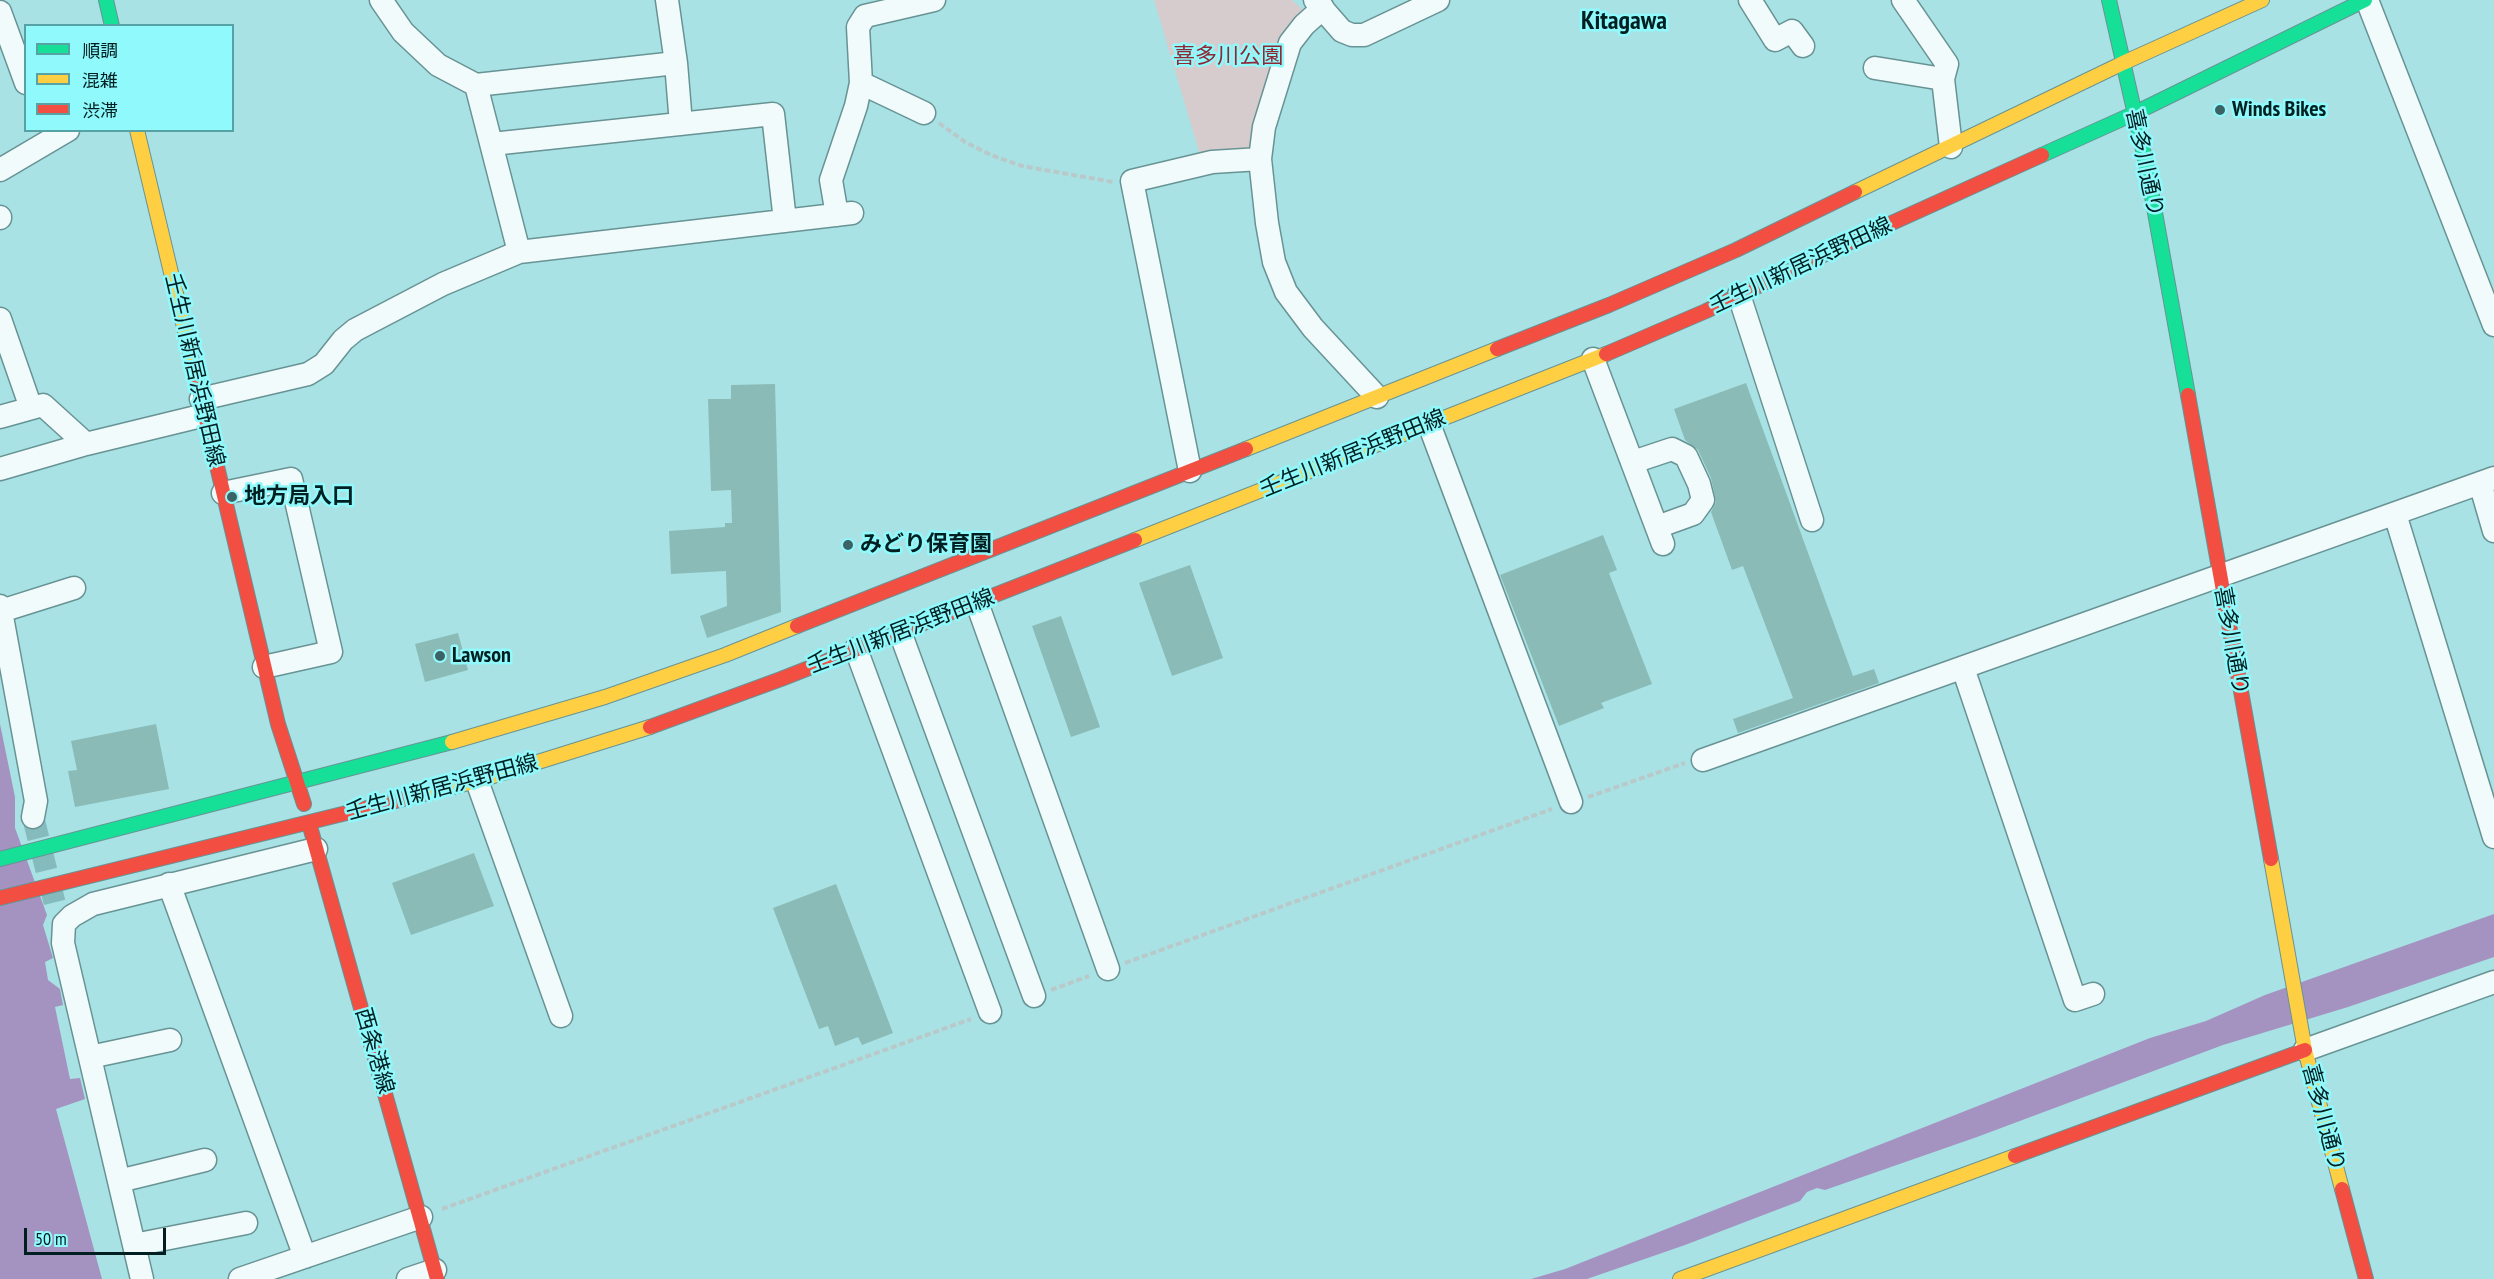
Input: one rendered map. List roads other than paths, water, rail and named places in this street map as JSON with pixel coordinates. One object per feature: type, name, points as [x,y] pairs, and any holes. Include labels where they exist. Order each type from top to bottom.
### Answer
[{"type":"main road","points":[[106,0],[112,24]]},
{"type":"main road","name":"喜多川通り","points":[[2109,0],[2133,114],[2146,163],[2305,1050],[2366,1279]]},
{"type":"main road","name":"壬生川新居浜野田線","points":[[0,859],[464,739],[605,697],[736,651],[1598,309],[1715,259],[2123,63],[2262,0]]},
{"type":"main road","name":"壬生川新居浜野田線","points":[[0,898],[477,781],[650,727],[856,649],[1593,359],[1739,295],[2133,114],[2366,0]]},
{"type":"main road","name":"壬生川新居浜野田線","points":[[137,132],[278,724],[309,824]]},
{"type":"main road","name":"西条港線","points":[[309,824],[436,1275]]},
{"type":"main road","points":[[1680,1279],[2305,1050]]},
{"type":"main road","points":[[1721,1264],[1727,1279]]},
{"type":"street","points":[[381,0],[403,32],[438,65],[476,85],[675,63]]},
{"type":"street","points":[[667,0],[681,124]]},
{"type":"street","points":[[0,469],[308,374],[324,364],[343,340],[355,330],[443,284],[519,252],[845,214],[831,180],[861,84],[858,27],[865,16],[896,4],[934,0]]},
{"type":"street","points":[[1377,397],[1312,328],[1286,292],[1274,262],[1267,223],[1260,159],[1264,128],[1290,43],[1319,4],[1342,31],[1352,35],[1364,35],[1438,0]]},
{"type":"street","points":[[1750,0],[1775,40],[1792,31],[1803,46]]},
{"type":"street","points":[[1903,0],[1947,64],[1943,79],[1951,147]]},
{"type":"street","points":[[2366,0],[2494,325]]},
{"type":"street","points":[[0,12],[24,78]]},
{"type":"street","points":[[1875,68],[1943,79]]},
{"type":"street","points":[[861,84],[924,112]]},
{"type":"street","points":[[476,85],[519,252]]},
{"type":"street","points":[[492,144],[774,114],[785,221]]},
{"type":"street","points":[[0,170],[44,137],[62,132]]},
{"type":"street","points":[[1190,471],[1132,181],[1212,162],[1260,159]]},
{"type":"street","points":[[1739,295],[1812,520]]},
{"type":"street","points":[[0,319],[31,408]]},
{"type":"street","points":[[1593,359],[1660,535],[1693,514],[1703,500],[1699,484],[1686,456],[1672,449],[1633,462]]},
{"type":"street","points":[[0,417],[43,405],[86,444]]},
{"type":"street","points":[[1430,424],[1571,802]]},
{"type":"street","points":[[223,493],[291,479],[331,652],[264,667]]},
{"type":"street","points":[[1703,760],[2487,481],[2494,531]]},
{"type":"street","points":[[2395,514],[2494,837]]},
{"type":"street","points":[[33,818],[36,801],[0,608],[74,588]]},
{"type":"street","points":[[977,603],[1108,969]]},
{"type":"street","points":[[900,632],[1034,996]]},
{"type":"street","points":[[856,649],[990,1012]]},
{"type":"street","points":[[1963,668],[2075,1000],[2093,994]]},
{"type":"street","points":[[477,781],[561,1016]]},
{"type":"street","points":[[142,1279],[60,922],[64,924],[72,916],[93,904],[316,849]]},
{"type":"street","points":[[169,884],[304,1257]]},
{"type":"street","points":[[2305,1050],[2494,982]]},
{"type":"street","points":[[90,1057],[170,1040]]},
{"type":"street","points":[[119,1181],[205,1160]]},
{"type":"street","points":[[240,1279],[421,1217]]},
{"type":"street","points":[[134,1245],[246,1223]]},
{"type":"street","points":[[408,1279],[436,1275]]},
{"type":"tunnel","points":[[33,817],[57,912]]},
{"type":"place","name":"Winds Bikes","points":[[2220,110]]},
{"type":"place","name":"地方局入口","points":[[232,497]]},
{"type":"place","name":"みどり保育園","points":[[848,545]]},
{"type":"place","name":"Lawson","points":[[440,656]]},
{"type":"district","name":"Kitagawa","points":[[1624,22]]},
{"type":"park label","name":"喜多川公園","points":[[1228,57]]}]
